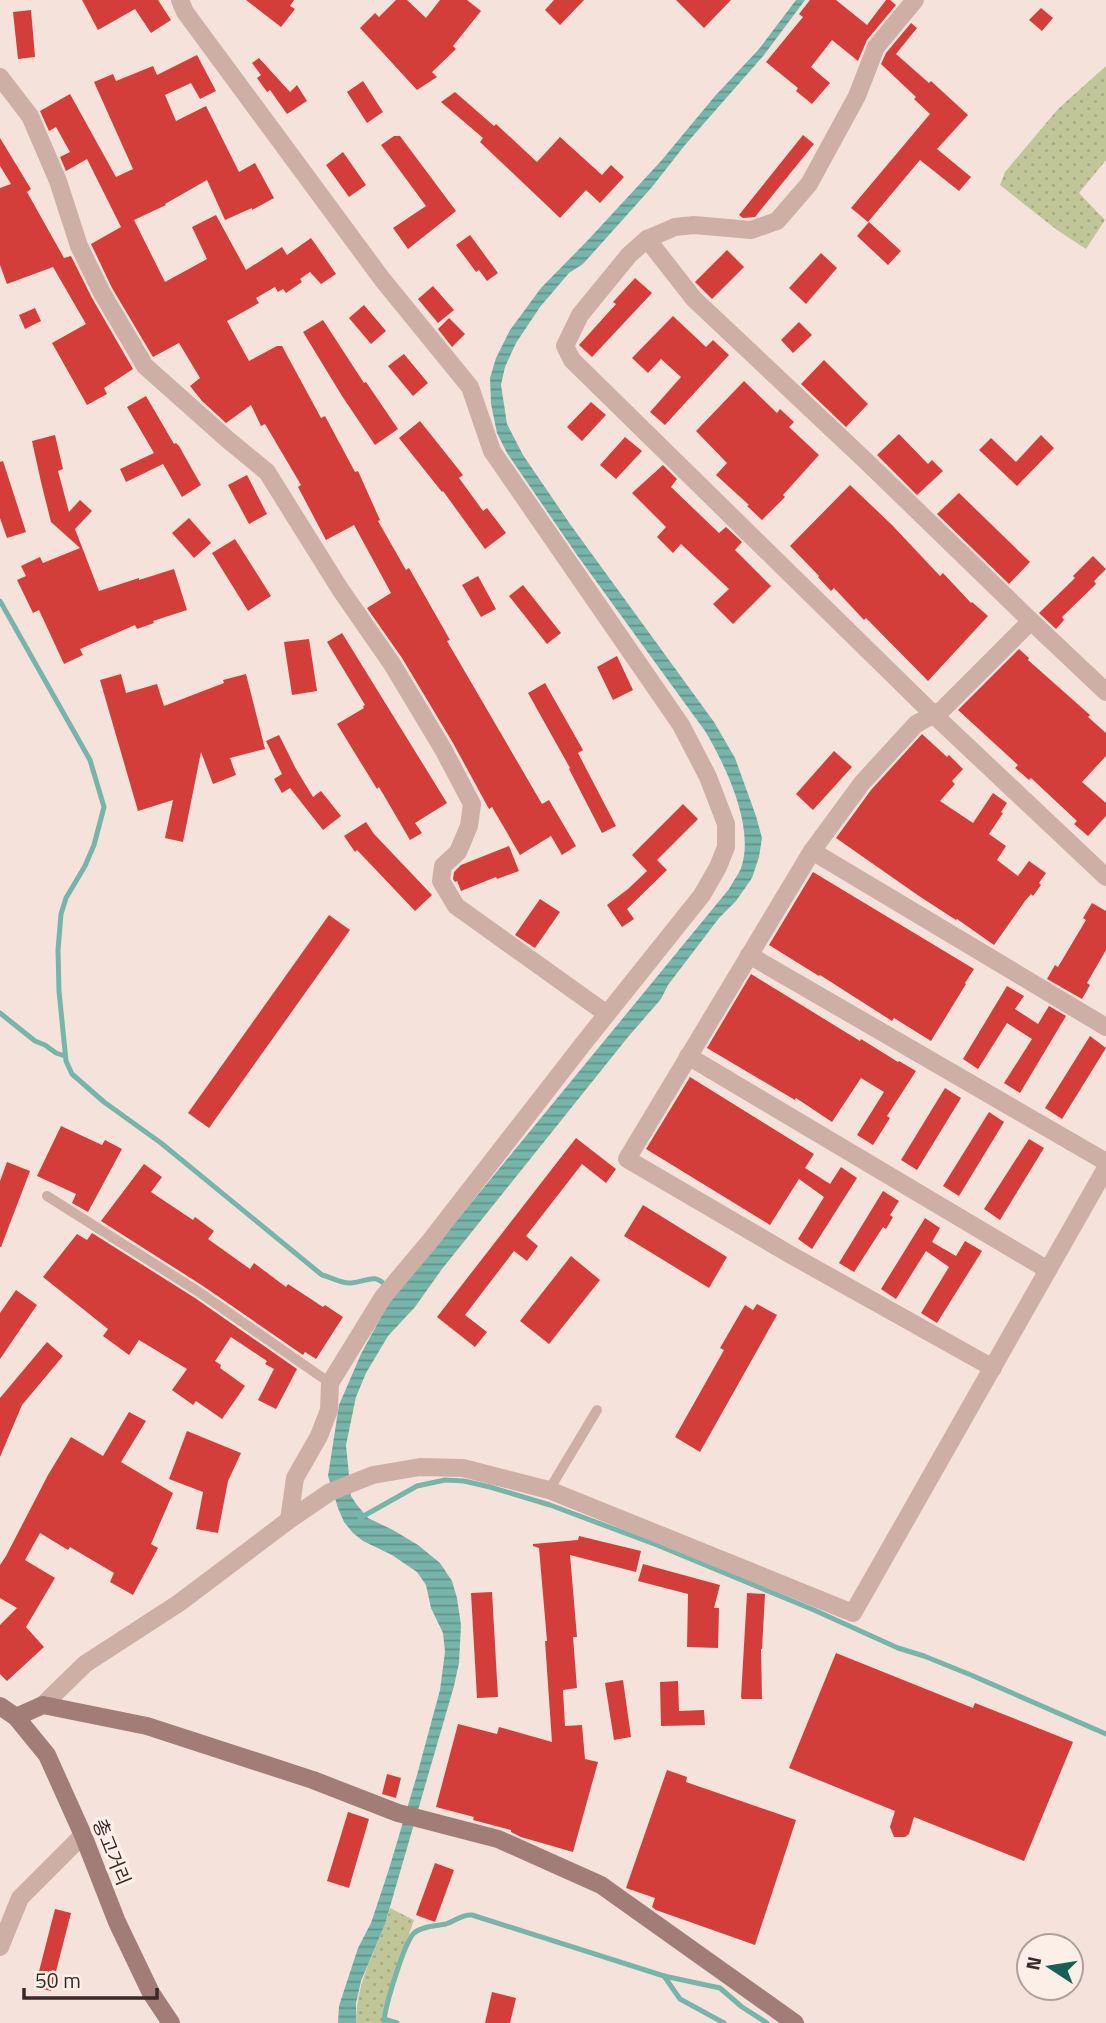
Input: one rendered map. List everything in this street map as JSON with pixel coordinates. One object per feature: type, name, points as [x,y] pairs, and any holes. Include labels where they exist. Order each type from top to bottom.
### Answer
[{"type":"street","points":[[180,0],[186,12],[382,279],[470,387],[492,451],[681,724],[708,777],[726,824],[726,847],[702,895],[383,1297],[330,1383],[329,1410],[319,1436],[295,1478],[289,1520]]},
{"type":"street","points":[[915,0],[876,47],[857,96],[809,184],[777,222],[751,230],[694,225],[675,227],[647,239],[629,255],[580,316],[565,346],[572,360],[933,714],[1106,877]]},
{"type":"street","points":[[0,77],[30,117],[58,181],[79,246],[102,293],[145,366],[267,472],[340,589],[392,664],[443,749],[472,804],[468,827],[458,852],[443,866],[440,881],[456,906],[607,1014]]},
{"type":"street","points":[[647,239],[694,299],[867,461],[1106,692]]},
{"type":"street","points":[[993,1368],[626,1159],[812,851],[862,783],[916,724],[942,710],[1031,621]]},
{"type":"street","points":[[812,851],[1106,1027]]},
{"type":"street","points":[[749,955],[1106,1162]]},
{"type":"street","points":[[688,1056],[1048,1270]]},
{"type":"street","points":[[16,1717],[43,1705],[85,1664],[180,1603],[330,1492],[373,1475],[420,1467],[463,1468],[549,1490],[853,1613],[1106,1168]]},
{"type":"street","points":[[43,1705],[148,1726],[313,1780],[398,1812],[498,1839],[601,1885],[795,2023]]},
{"type":"street","name":"총고거리","points":[[0,1706],[16,1717],[47,1755],[83,1835],[117,1922],[151,1993],[171,2023]]},
{"type":"street","points":[[0,1908],[20,1898],[83,1835]]},
{"type":"street","points":[[0,1947],[20,1898]]},
{"type":"lane","points":[[47,1196],[199,1292],[330,1383]]},
{"type":"lane","points":[[549,1490],[597,1410]]},
{"type":"green space","points":[[1106,66],[1106,160],[1079,193],[1105,220],[1086,249],[1000,185],[1005,172],[1058,109]]},
{"type":"green space","points":[[390,1908],[414,1920],[393,1979],[382,2023],[356,2023],[364,1977]]},
{"type":"water","points":[[796,0],[805,0],[764,55],[652,187],[540,307],[516,343],[505,367],[501,385],[507,424],[523,455],[714,722],[735,758],[762,838],[752,878],[736,901],[719,918],[668,985],[661,999],[442,1269],[415,1307],[388,1336],[366,1373],[356,1397],[346,1445],[351,1496],[368,1518],[418,1545],[440,1563],[452,1581],[461,1625],[459,1663],[454,1686],[385,1924],[361,1981],[356,2003],[356,2023],[338,2023],[339,2006],[358,1948],[371,1923],[417,1775],[440,1690],[445,1652],[443,1633],[431,1608],[426,1585],[417,1572],[392,1555],[363,1541],[344,1522],[328,1476],[339,1405],[361,1354],[388,1304],[729,889],[741,868],[745,849],[736,795],[713,745],[507,453],[497,433],[491,404],[490,378],[496,358],[510,330],[541,288],[661,161],[715,96],[759,49]]},
{"type":"building","points":[[82,0],[158,0],[171,20],[151,33],[135,9],[98,30]]},
{"type":"building","points":[[246,0],[294,0],[290,6],[295,9],[281,27]]},
{"type":"building","points":[[396,0],[407,0],[426,18],[440,0],[467,0],[481,11],[453,46],[456,49],[432,72],[437,77],[417,90],[360,28],[375,13],[379,17]]},
{"type":"building","points":[[554,0],[584,0],[560,25],[545,10]]},
{"type":"building","points":[[676,0],[731,0],[704,28]]},
{"type":"building","points":[[810,0],[836,0],[867,25],[886,0],[896,5],[867,40],[858,61],[832,40],[811,67],[830,83],[812,104],[796,91],[798,88],[766,62],[803,17],[799,14]]},
{"type":"building","points":[[1041,8],[1053,18],[1042,31],[1029,20]]},
{"type":"building","points":[[31,10],[35,57],[18,59],[13,12]]},
{"type":"building","points":[[911,23],[917,28],[896,54],[968,115],[937,149],[971,177],[959,191],[920,160],[868,222],[851,208],[930,114],[881,64],[886,53]]},
{"type":"building","points":[[197,55],[216,91],[200,99],[191,83],[165,95],[176,121],[206,106],[239,172],[255,163],[274,198],[225,220],[207,180],[166,205],[134,220],[165,282],[207,259],[192,227],[216,215],[246,270],[282,247],[287,255],[311,238],[336,274],[321,284],[310,272],[300,279],[302,282],[286,293],[283,289],[278,292],[275,287],[256,298],[259,303],[227,321],[249,361],[282,346],[321,418],[325,416],[355,472],[358,471],[380,520],[378,521],[406,570],[409,568],[450,640],[447,641],[542,804],[549,800],[576,846],[562,855],[551,836],[520,855],[492,807],[489,809],[402,658],[367,608],[391,593],[354,525],[326,540],[298,487],[301,485],[265,424],[261,426],[251,405],[226,423],[190,386],[200,378],[179,343],[153,357],[112,288],[91,244],[121,227],[87,159],[66,171],[60,157],[70,152],[56,127],[49,131],[40,111],[70,94],[116,177],[133,169],[94,82],[113,74],[116,81],[153,66],[157,75]]},
{"type":"building","points":[[259,58],[290,92],[297,85],[307,101],[287,114],[270,90],[267,92],[257,78],[261,75],[252,63]]},
{"type":"building","points":[[363,81],[383,112],[367,123],[347,92]]},
{"type":"building","points":[[455,92],[494,126],[496,124],[537,162],[560,137],[602,175],[611,165],[624,177],[600,203],[586,190],[560,218],[480,142],[483,138],[441,102]]},
{"type":"building","points":[[803,135],[814,144],[755,217],[743,218],[739,215]]},
{"type":"building","points":[[394,136],[400,136],[456,211],[408,249],[393,228],[426,206],[381,145]]},
{"type":"building","points":[[0,138],[31,189],[27,192],[64,258],[71,256],[133,369],[104,388],[107,394],[87,405],[52,343],[86,324],[53,267],[7,284],[0,265],[0,188],[11,184],[0,166]]},
{"type":"building","points":[[343,152],[366,185],[349,197],[326,165]]},
{"type":"building","points":[[869,222],[901,251],[888,265],[857,236]]},
{"type":"building","points":[[470,235],[498,273],[487,281],[479,270],[476,272],[456,245]]},
{"type":"building","points":[[727,250],[744,267],[712,299],[695,282]]},
{"type":"building","points":[[821,253],[837,268],[806,304],[789,288]]},
{"type":"building","points":[[635,278],[652,293],[592,357],[579,345]]},
{"type":"building","points":[[433,286],[454,310],[438,323],[418,299]]},
{"type":"building","points":[[364,305],[386,331],[371,344],[349,318]]},
{"type":"building","points":[[35,308],[41,321],[25,329],[19,315]]},
{"type":"building","points":[[673,316],[706,347],[713,340],[729,355],[665,425],[650,412],[681,377],[661,359],[648,373],[632,358]]},
{"type":"building","points":[[449,318],[465,334],[452,347],[438,329]]},
{"type":"building","points":[[323,320],[398,429],[375,445],[303,332]]},
{"type":"building","points":[[799,322],[812,335],[793,353],[781,340]]},
{"type":"building","points":[[404,354],[428,383],[413,396],[388,366]]},
{"type":"building","points":[[824,360],[868,404],[846,427],[801,384]]},
{"type":"building","points":[[744,381],[777,413],[780,409],[794,422],[789,427],[819,455],[783,495],[785,497],[762,520],[716,475],[727,463],[696,431]]},
{"type":"building","points":[[146,396],[201,485],[182,497],[163,464],[126,482],[120,469],[154,453],[127,407]]},
{"type":"building","points":[[591,402],[606,415],[582,441],[567,427]]},
{"type":"building","points":[[420,421],[463,475],[459,478],[483,511],[487,508],[506,533],[485,549],[443,491],[399,438]]},
{"type":"building","points":[[899,434],[928,464],[932,460],[943,471],[917,495],[877,455]]},
{"type":"building","points":[[55,435],[63,469],[58,471],[69,512],[80,500],[92,511],[75,529],[99,591],[174,569],[187,610],[137,629],[135,625],[80,649],[83,655],[64,664],[39,610],[33,613],[17,580],[26,576],[21,566],[40,557],[43,563],[80,548],[51,522],[41,482],[32,441]]},
{"type":"building","points":[[1041,435],[1054,448],[1017,486],[979,450],[991,438],[1016,462]]},
{"type":"building","points":[[625,437],[642,451],[616,479],[600,465]]},
{"type":"building","points":[[3,461],[26,532],[7,538],[0,518],[0,462]]},
{"type":"building","points":[[663,465],[677,479],[671,487],[719,533],[726,527],[742,542],[735,550],[771,586],[733,624],[713,604],[729,589],[681,544],[673,553],[657,537],[666,527],[632,493]]},
{"type":"building","points":[[247,475],[267,514],[249,524],[228,485]]},
{"type":"building","points":[[850,485],[940,576],[943,573],[971,603],[988,616],[928,681],[834,588],[831,591],[790,546]]},
{"type":"building","points":[[959,493],[1030,562],[1009,584],[937,514]]},
{"type":"building","points":[[189,518],[211,543],[194,558],[172,533]]},
{"type":"building","points":[[235,539],[271,596],[248,611],[212,553]]},
{"type":"building","points":[[1093,556],[1106,569],[1094,581],[1096,584],[1062,617],[1064,620],[1056,629],[1039,613]]},
{"type":"building","points":[[478,576],[496,609],[481,617],[462,585]]},
{"type":"building","points":[[523,585],[561,633],[547,644],[509,596]]},
{"type":"building","points":[[342,633],[447,803],[415,823],[422,833],[410,840],[337,724],[365,705],[327,642]]},
{"type":"building","points":[[309,639],[317,691],[292,695],[284,642]]},
{"type":"building","points":[[1019,649],[1106,733],[1106,756],[1082,782],[1106,803],[1106,816],[1088,836],[1074,824],[1077,821],[1031,778],[1029,780],[1015,768],[1018,765],[958,710]]},
{"type":"building","points":[[617,656],[633,690],[613,700],[597,667]]},
{"type":"building","points":[[121,674],[126,693],[157,684],[164,706],[224,683],[223,680],[246,674],[265,749],[230,758],[236,775],[213,784],[201,752],[183,842],[165,838],[173,800],[138,811],[100,680]]},
{"type":"building","points":[[545,683],[583,750],[578,753],[616,826],[602,833],[528,693]]},
{"type":"building","points":[[922,734],[963,769],[952,781],[955,784],[940,801],[973,823],[993,793],[1007,803],[989,834],[1006,846],[997,860],[1018,876],[1029,861],[1046,873],[1039,883],[1041,885],[1033,896],[1031,894],[1025,901],[994,945],[836,838],[871,790]]},
{"type":"building","points":[[279,735],[313,797],[321,791],[341,816],[323,830],[290,788],[282,793],[274,779],[282,774],[266,741]]},
{"type":"building","points":[[834,751],[852,767],[813,810],[796,794]]},
{"type":"building","points":[[683,804],[698,819],[657,860],[667,870],[627,909],[634,919],[622,927],[607,905],[647,871],[632,855]]},
{"type":"building","points":[[366,822],[374,834],[432,895],[415,911],[357,850],[355,852],[344,836]]},
{"type":"building","points":[[509,846],[519,871],[461,891],[457,881],[453,879],[454,872],[461,865]]},
{"type":"building","points":[[813,872],[974,969],[931,1041],[894,1018],[892,1021],[769,945]]},
{"type":"building","points":[[540,899],[560,912],[535,948],[515,935]]},
{"type":"building","points":[[1092,903],[1106,911],[1106,950],[1087,983],[1090,985],[1082,999],[1047,979],[1055,965],[1058,967],[1086,920],[1083,918]]},
{"type":"building","points":[[329,915],[350,930],[209,1128],[188,1113]]},
{"type":"building","points":[[751,974],[860,1041],[861,1039],[916,1071],[887,1116],[890,1118],[873,1145],[857,1135],[884,1092],[861,1078],[832,1122],[796,1098],[795,1100],[707,1048]]},
{"type":"building","points":[[1007,986],[1024,996],[1015,1009],[1038,1024],[1049,1006],[1066,1016],[1020,1093],[1004,1083],[1032,1039],[1007,1023],[978,1069],[963,1059]]},
{"type":"building","points":[[1090,1036],[1106,1048],[1062,1119],[1045,1108]]},
{"type":"building","points":[[690,1077],[814,1154],[805,1168],[830,1184],[841,1167],[857,1178],[812,1249],[798,1239],[824,1197],[799,1179],[770,1225],[646,1149]]},
{"type":"building","points":[[945,1088],[961,1098],[917,1170],[901,1160]]},
{"type":"building","points":[[989,1112],[1004,1122],[959,1196],[943,1186]]},
{"type":"building","points":[[61,1126],[102,1145],[105,1140],[122,1149],[88,1212],[72,1203],[76,1194],[37,1176]]},
{"type":"building","points":[[576,1138],[616,1169],[606,1183],[582,1164],[526,1236],[538,1246],[527,1261],[514,1251],[465,1315],[487,1332],[475,1347],[437,1317]]},
{"type":"building","points":[[1029,1139],[1044,1148],[1000,1220],[984,1209]]},
{"type":"building","points":[[7,1162],[30,1171],[0,1247],[0,1181]]},
{"type":"building","points":[[144,1164],[162,1177],[151,1192],[214,1231],[208,1239],[250,1269],[254,1263],[286,1287],[288,1284],[343,1317],[316,1359],[305,1352],[303,1355],[203,1286],[101,1221]]},
{"type":"building","points":[[883,1191],[899,1201],[890,1215],[893,1217],[886,1229],[883,1227],[854,1272],[839,1263]]},
{"type":"building","points":[[643,1205],[727,1257],[709,1288],[624,1236]]},
{"type":"building","points":[[925,1218],[940,1228],[932,1242],[956,1256],[965,1241],[982,1251],[937,1323],[921,1313],[949,1267],[926,1251],[896,1299],[881,1289]]},
{"type":"building","points":[[92,1233],[195,1298],[297,1369],[276,1409],[258,1400],[274,1369],[265,1364],[267,1361],[231,1337],[215,1361],[221,1365],[220,1368],[245,1386],[222,1419],[196,1401],[193,1405],[172,1390],[187,1369],[139,1340],[129,1355],[103,1336],[108,1329],[43,1277],[77,1234],[87,1240]]},
{"type":"building","points":[[571,1256],[600,1280],[549,1344],[520,1321]]},
{"type":"building","points":[[16,1290],[37,1305],[0,1359],[0,1313]]},
{"type":"building","points":[[757,1304],[777,1315],[700,1452],[675,1437],[724,1350],[720,1348],[745,1305],[753,1310]]},
{"type":"building","points":[[47,1342],[63,1356],[22,1405],[0,1457],[0,1398]]},
{"type":"building","points":[[129,1412],[146,1421],[121,1462],[173,1493],[151,1544],[158,1548],[133,1595],[110,1582],[114,1573],[40,1533],[25,1560],[55,1578],[26,1627],[44,1647],[7,1681],[0,1674],[0,1625],[17,1608],[0,1598],[0,1565],[71,1437],[103,1456]]},
{"type":"building","points":[[187,1431],[241,1453],[228,1481],[218,1533],[196,1529],[203,1492],[169,1479]]},
{"type":"building","points":[[579,1536],[641,1551],[636,1572],[570,1555],[577,1637],[573,1637],[577,1688],[563,1690],[565,1726],[582,1725],[585,1759],[598,1762],[573,1852],[521,1837],[511,1830],[473,1820],[474,1817],[436,1807],[458,1724],[497,1734],[499,1727],[552,1742],[539,1548],[533,1544],[578,1540]]},
{"type":"building","points":[[643,1564],[720,1585],[714,1608],[719,1608],[718,1648],[687,1647],[688,1594],[638,1581]]},
{"type":"building","points":[[492,1592],[498,1697],[477,1698],[471,1593]]},
{"type":"building","points":[[747,1593],[765,1594],[761,1649],[762,1699],[741,1697]]},
{"type":"building","points":[[836,1653],[973,1708],[975,1703],[1073,1742],[1024,1861],[914,1817],[909,1834],[905,1837],[894,1837],[890,1827],[895,1811],[789,1768]]},
{"type":"building","points":[[623,1680],[631,1737],[614,1740],[605,1683]]},
{"type":"building","points":[[678,1681],[679,1711],[704,1710],[705,1725],[661,1726],[660,1682]]},
{"type":"building","points":[[667,1770],[687,1777],[686,1782],[796,1820],[755,1945],[656,1910],[652,1907],[655,1898],[626,1888]]},
{"type":"building","points":[[387,1774],[401,1778],[396,1798],[382,1794]]},
{"type":"building","points":[[348,1812],[369,1819],[349,1888],[327,1881]]},
{"type":"building","points":[[435,1863],[454,1870],[435,1922],[416,1915]]},
{"type":"building","points":[[55,1909],[71,1913],[51,1991],[35,1987]]},
{"type":"building","points":[[492,1992],[516,1998],[510,2023],[485,2023]]},
{"type":"waterway","points":[[0,601],[90,760],[104,807],[94,845],[66,898],[61,914],[59,991],[66,1061],[72,1074],[322,1275],[348,1283],[375,1279],[388,1288]]},
{"type":"waterway","points":[[0,1013],[35,1041],[65,1056]]},
{"type":"waterway","points":[[360,1518],[417,1486],[445,1480],[490,1487],[550,1505],[657,1545],[1106,1734]]},
{"type":"waterway","points":[[384,2023],[395,1977],[414,1933],[468,1915],[664,1976],[680,1999],[724,2023]]},
{"type":"waterway","points":[[664,1976],[720,1988],[767,2023]]},
{"type":"waterway","points":[[384,2019],[397,2023]]}]
